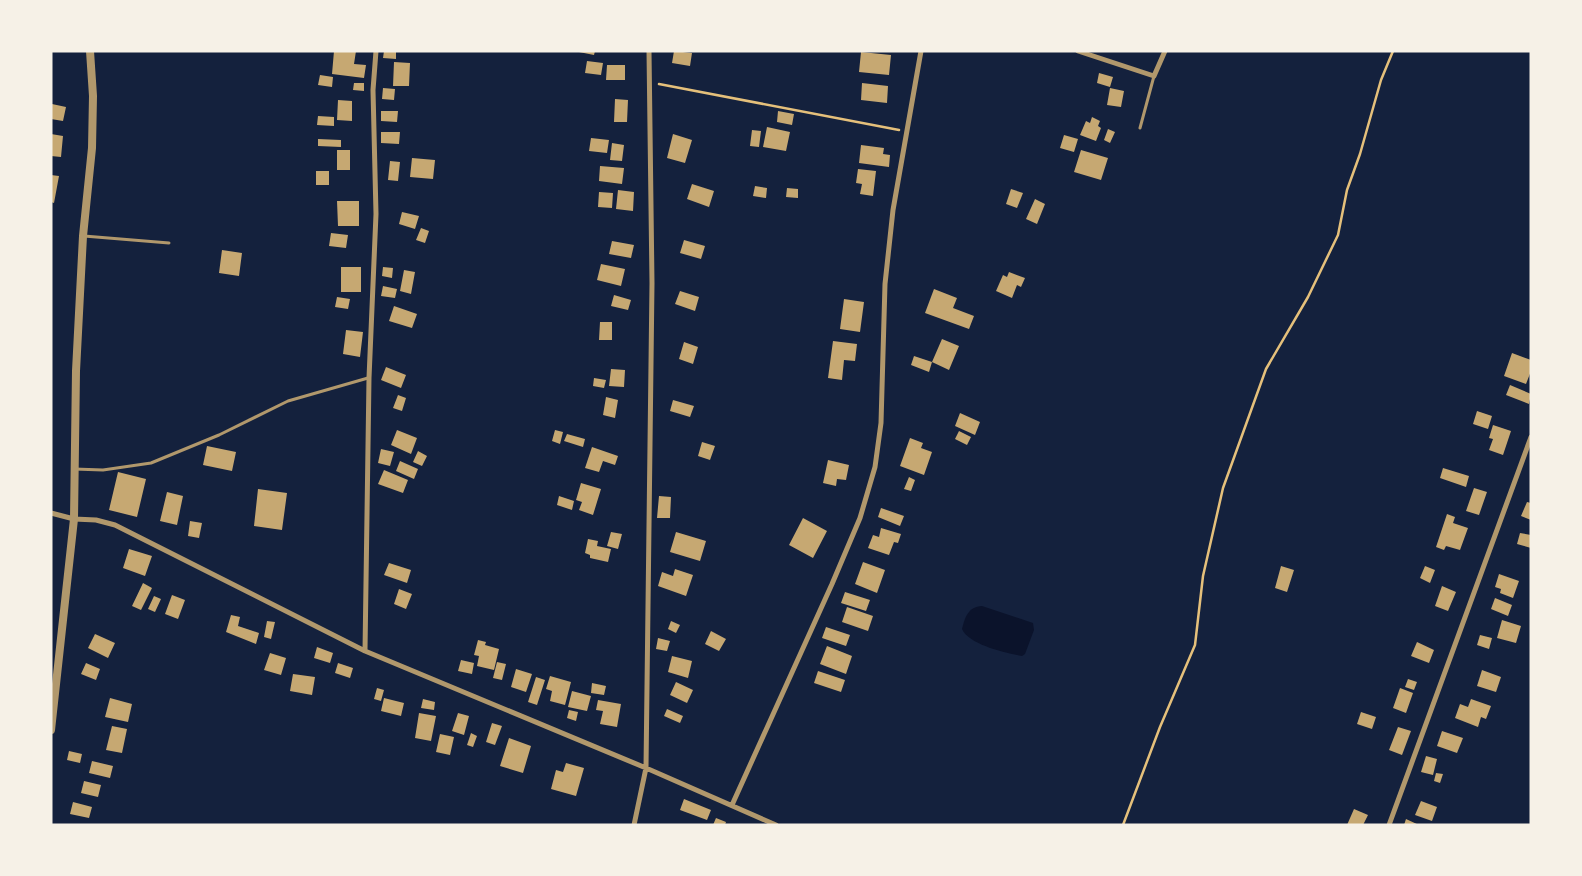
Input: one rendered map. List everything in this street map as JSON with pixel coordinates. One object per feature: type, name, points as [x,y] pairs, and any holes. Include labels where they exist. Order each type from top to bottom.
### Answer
[{"type":"street","points":[[51,730],[74,519],[76,371],[84,236],[92,148],[93,96],[90,51]]},
{"type":"street","points":[[365,651],[369,378],[376,214],[373,90],[376,51]]},
{"type":"street","points":[[634,825],[646,768],[652,283],[649,51]]},
{"type":"street","points":[[732,805],[832,584],[860,518],[875,468],[881,424],[885,284],[894,210],[920,51]]},
{"type":"street","points":[[1078,51],[1154,76],[1165,51]]},
{"type":"street","points":[[1389,825],[1531,437]]},
{"type":"street","points":[[51,513],[74,519],[96,520],[115,524],[365,651],[646,768],[776,825]]},
{"type":"lane","points":[[1140,128],[1154,76]]},
{"type":"lane","points":[[84,236],[169,243]]},
{"type":"lane","points":[[74,469],[103,470],[151,463],[219,435],[288,401],[369,378]]},
{"type":"path","points":[[1123,825],[1160,727],[1195,645],[1203,576],[1223,488],[1266,369],[1308,297],[1338,236],[1347,190],[1360,154],[1381,80],[1393,51]]},
{"type":"path","points":[[650,83],[906,131]]},
{"type":"water","points":[[982,606],[1033,623],[1034,630],[1025,654],[1022,656],[1007,653],[980,644],[966,635],[962,629],[966,617],[973,608]]},
{"type":"building","points":[[334,51],[356,51],[354,64],[366,65],[364,78],[332,74]]},
{"type":"building","points":[[384,51],[396,51],[396,59],[383,58]]},
{"type":"building","points":[[574,51],[595,51],[594,55]]},
{"type":"building","points":[[674,51],[692,53],[690,66],[672,63]]},
{"type":"building","points":[[861,52],[891,55],[889,75],[859,72]]},
{"type":"building","points":[[587,61],[603,63],[601,75],[585,73]]},
{"type":"building","points":[[394,62],[410,63],[409,86],[393,86]]},
{"type":"building","points":[[607,65],[625,65],[625,80],[606,80]]},
{"type":"building","points":[[1099,73],[1113,77],[1110,87],[1097,83]]},
{"type":"building","points":[[320,75],[333,77],[332,87],[318,85]]},
{"type":"building","points":[[354,83],[364,83],[364,91],[353,90]]},
{"type":"building","points":[[862,83],[888,86],[887,103],[861,100]]},
{"type":"building","points":[[383,88],[395,89],[394,100],[382,99]]},
{"type":"building","points":[[1110,88],[1124,91],[1121,107],[1107,105]]},
{"type":"building","points":[[615,99],[628,100],[627,122],[614,122]]},
{"type":"building","points":[[338,100],[352,101],[352,121],[337,120]]},
{"type":"building","points":[[52,104],[66,107],[63,121],[51,119]]},
{"type":"building","points":[[381,111],[398,111],[397,122],[381,121]]},
{"type":"building","points":[[778,111],[794,114],[792,125],[777,122]]},
{"type":"building","points":[[318,116],[334,117],[334,126],[317,125]]},
{"type":"building","points":[[1092,117],[1100,121],[1098,126],[1101,128],[1096,141],[1080,135],[1086,121],[1090,123]]},
{"type":"building","points":[[767,127],[790,132],[786,151],[763,147]]},
{"type":"building","points":[[1108,129],[1115,132],[1110,143],[1104,140]]},
{"type":"building","points":[[752,130],[761,131],[759,147],[750,146]]},
{"type":"building","points":[[381,132],[400,132],[399,144],[381,143]]},
{"type":"building","points":[[51,134],[63,136],[61,157],[51,156]]},
{"type":"building","points":[[673,134],[692,140],[685,163],[667,158]]},
{"type":"building","points":[[1064,135],[1078,139],[1074,152],[1060,148]]},
{"type":"building","points":[[591,138],[609,140],[607,153],[589,151]]},
{"type":"building","points":[[318,139],[341,140],[341,147],[318,146]]},
{"type":"building","points":[[612,143],[624,145],[622,161],[610,160]]},
{"type":"building","points":[[861,145],[884,148],[883,154],[890,155],[889,167],[859,163]]},
{"type":"building","points":[[337,150],[350,150],[350,170],[337,170]]},
{"type":"building","points":[[1081,150],[1108,158],[1101,180],[1074,172]]},
{"type":"building","points":[[412,158],[435,160],[433,179],[410,177]]},
{"type":"building","points":[[390,161],[400,162],[398,181],[388,180]]},
{"type":"building","points":[[600,166],[624,168],[622,184],[599,181]]},
{"type":"building","points":[[858,169],[876,171],[873,196],[860,194],[862,184],[856,183]]},
{"type":"building","points":[[316,171],[329,171],[329,185],[316,185]]},
{"type":"building","points":[[51,175],[59,176],[54,203],[51,202]]},
{"type":"building","points":[[692,184],[714,191],[709,207],[687,199]]},
{"type":"building","points":[[755,186],[767,188],[766,198],[753,196]]},
{"type":"building","points":[[787,188],[798,189],[798,198],[786,197]]},
{"type":"building","points":[[1011,189],[1023,193],[1017,208],[1006,204]]},
{"type":"building","points":[[618,190],[634,192],[633,211],[616,209]]},
{"type":"building","points":[[599,192],[613,193],[612,208],[598,207]]},
{"type":"building","points":[[1035,199],[1045,204],[1037,224],[1026,219]]},
{"type":"building","points":[[337,201],[359,201],[359,226],[338,226]]},
{"type":"building","points":[[402,212],[419,216],[415,229],[399,224]]},
{"type":"building","points":[[421,228],[429,231],[425,243],[416,240]]},
{"type":"building","points":[[331,233],[348,235],[346,248],[329,246]]},
{"type":"building","points":[[684,240],[705,246],[701,259],[680,253]]},
{"type":"building","points":[[612,241],[634,245],[631,258],[609,254]]},
{"type":"building","points":[[222,250],[242,253],[239,276],[219,273]]},
{"type":"building","points":[[601,264],[625,269],[621,286],[597,280]]},
{"type":"building","points":[[341,267],[361,267],[361,292],[341,292]]},
{"type":"building","points":[[383,267],[393,268],[392,278],[382,276]]},
{"type":"building","points":[[404,270],[415,272],[411,294],[400,291]]},
{"type":"building","points":[[1009,272],[1025,278],[1021,287],[1017,285],[1012,298],[996,291],[1003,275],[1007,277]]},
{"type":"building","points":[[383,286],[397,289],[395,298],[381,296]]},
{"type":"building","points":[[934,289],[957,298],[953,308],[974,316],[969,329],[925,313]]},
{"type":"building","points":[[680,291],[699,297],[695,311],[675,304]]},
{"type":"building","points":[[614,295],[631,300],[628,310],[611,306]]},
{"type":"building","points":[[337,297],[350,299],[348,309],[335,307]]},
{"type":"building","points":[[844,299],[864,302],[860,332],[840,329]]},
{"type":"building","points":[[394,306],[417,314],[412,328],[389,321]]},
{"type":"building","points":[[600,322],[612,322],[612,340],[599,340]]},
{"type":"building","points":[[346,330],[363,332],[360,357],[343,354]]},
{"type":"building","points":[[942,339],[959,346],[949,370],[932,362]]},
{"type":"building","points":[[833,341],[857,344],[855,361],[844,360],[842,380],[828,378]]},
{"type":"building","points":[[684,342],[698,347],[693,364],[679,359]]},
{"type":"building","points":[[1512,353],[1531,360],[1531,371],[1526,384],[1504,376]]},
{"type":"building","points":[[914,356],[932,362],[929,372],[911,365]]},
{"type":"building","points":[[386,367],[406,375],[401,388],[381,380]]},
{"type":"building","points":[[611,369],[625,370],[624,387],[609,386]]},
{"type":"building","points":[[594,378],[606,380],[604,388],[593,386]]},
{"type":"building","points":[[1510,385],[1531,394],[1529,404],[1506,395]]},
{"type":"building","points":[[398,395],[406,398],[402,411],[393,408]]},
{"type":"building","points":[[606,397],[618,400],[615,418],[603,415]]},
{"type":"building","points":[[673,400],[694,406],[690,417],[670,411]]},
{"type":"building","points":[[1477,411],[1492,416],[1488,429],[1473,424]]},
{"type":"building","points":[[960,413],[980,422],[975,435],[955,426]]},
{"type":"building","points":[[1493,425],[1511,431],[1503,455],[1489,450],[1493,439],[1489,438]]},
{"type":"building","points":[[397,430],[417,438],[411,454],[391,445]]},
{"type":"building","points":[[555,430],[563,432],[560,444],[552,441]]},
{"type":"building","points":[[959,431],[971,437],[967,445],[955,439]]},
{"type":"building","points":[[567,434],[585,439],[583,447],[564,441]]},
{"type":"building","points":[[910,438],[923,443],[921,448],[932,452],[924,475],[900,466]]},
{"type":"building","points":[[702,442],[715,446],[710,460],[698,456]]},
{"type":"building","points":[[207,446],[236,452],[232,471],[203,465]]},
{"type":"building","points":[[592,447],[618,456],[615,465],[603,461],[599,472],[585,468]]},
{"type":"building","points":[[381,449],[394,452],[390,466],[378,463]]},
{"type":"building","points":[[418,451],[427,456],[422,466],[413,462]]},
{"type":"building","points":[[828,460],[849,465],[846,480],[837,479],[836,486],[823,483]]},
{"type":"building","points":[[400,461],[418,469],[414,479],[396,471]]},
{"type":"building","points":[[1443,468],[1469,476],[1466,487],[1440,478]]},
{"type":"building","points":[[384,470],[408,480],[403,493],[378,484]]},
{"type":"building","points":[[118,472],[146,479],[137,517],[109,510]]},
{"type":"building","points":[[909,477],[915,480],[911,491],[904,489]]},
{"type":"building","points":[[581,483],[601,489],[593,515],[579,510],[582,502],[576,500]]},
{"type":"building","points":[[1474,488],[1487,492],[1479,515],[1466,511]]},
{"type":"building","points":[[258,489],[287,493],[282,530],[254,526]]},
{"type":"building","points":[[167,492],[183,496],[177,525],[160,521]]},
{"type":"building","points":[[559,496],[574,501],[572,510],[557,505]]},
{"type":"building","points":[[659,496],[671,497],[670,518],[657,518]]},
{"type":"building","points":[[1527,502],[1531,503],[1531,520],[1521,516]]},
{"type":"building","points":[[881,508],[904,516],[900,526],[878,517]]},
{"type":"building","points":[[1447,514],[1455,517],[1453,523],[1468,528],[1460,550],[1446,546],[1444,550],[1436,547]]},
{"type":"building","points":[[803,518],[827,531],[813,558],[789,545]]},
{"type":"building","points":[[190,521],[202,523],[199,538],[188,536]]},
{"type":"building","points":[[881,528],[901,534],[898,543],[894,542],[889,555],[868,548],[873,535],[879,537]]},
{"type":"building","points":[[611,532],[622,534],[618,549],[607,546]]},
{"type":"building","points":[[676,532],[706,541],[700,561],[670,552]]},
{"type":"building","points":[[1520,533],[1531,535],[1531,548],[1517,544]]},
{"type":"building","points":[[588,539],[598,541],[597,546],[611,549],[608,562],[590,558],[590,555],[585,553]]},
{"type":"building","points":[[129,549],[152,556],[145,576],[123,568]]},
{"type":"building","points":[[863,562],[885,570],[877,593],[855,584]]},
{"type":"building","points":[[389,563],[411,570],[407,583],[384,575]]},
{"type":"building","points":[[1281,566],[1294,570],[1287,592],[1275,588]]},
{"type":"building","points":[[1425,566],[1435,570],[1430,583],[1420,578]]},
{"type":"building","points":[[675,569],[693,575],[686,596],[658,586],[662,572],[673,576]]},
{"type":"building","points":[[1499,574],[1519,581],[1513,598],[1500,593],[1501,589],[1495,587]]},
{"type":"building","points":[[143,583],[152,588],[141,610],[132,606]]},
{"type":"building","points":[[1442,586],[1456,592],[1448,611],[1435,606]]},
{"type":"building","points":[[399,589],[412,594],[406,609],[394,604]]},
{"type":"building","points":[[845,592],[870,600],[866,611],[841,603]]},
{"type":"building","points":[[172,595],[185,600],[178,619],[165,614]]},
{"type":"building","points":[[154,596],[161,599],[155,612],[148,609]]},
{"type":"building","points":[[1495,598],[1512,605],[1508,616],[1491,609]]},
{"type":"building","points":[[847,607],[873,616],[868,631],[842,622]]},
{"type":"building","points":[[231,615],[240,617],[238,626],[259,633],[256,644],[226,632]]},
{"type":"building","points":[[1502,620],[1521,626],[1516,643],[1497,638]]},
{"type":"building","points":[[267,621],[275,622],[271,639],[264,637]]},
{"type":"building","points":[[671,621],[680,625],[676,633],[668,629]]},
{"type":"building","points":[[826,627],[850,635],[846,646],[822,638]]},
{"type":"building","points":[[711,631],[726,639],[719,651],[705,644]]},
{"type":"building","points":[[95,634],[115,643],[108,658],[88,648]]},
{"type":"building","points":[[1480,635],[1492,638],[1489,649],[1477,645]]},
{"type":"building","points":[[658,638],[670,641],[667,651],[656,649]]},
{"type":"building","points":[[478,640],[486,642],[485,645],[499,649],[494,670],[477,666],[479,656],[474,655]]},
{"type":"building","points":[[1417,642],[1434,650],[1429,663],[1411,656]]},
{"type":"building","points":[[827,646],[852,656],[846,674],[820,664]]},
{"type":"building","points":[[317,647],[333,653],[330,663],[314,658]]},
{"type":"building","points":[[270,653],[286,658],[281,675],[264,670]]},
{"type":"building","points":[[672,656],[692,661],[688,678],[668,672]]},
{"type":"building","points":[[461,660],[474,663],[472,674],[458,671]]},
{"type":"building","points":[[497,662],[506,664],[502,680],[493,678]]},
{"type":"building","points":[[86,663],[100,669],[96,680],[81,674]]},
{"type":"building","points":[[338,663],[353,668],[350,678],[335,673]]},
{"type":"building","points":[[516,669],[532,674],[526,692],[511,687]]},
{"type":"building","points":[[1482,670],[1501,677],[1496,692],[1477,686]]},
{"type":"building","points":[[818,671],[845,680],[841,692],[814,683]]},
{"type":"building","points":[[293,674],[315,677],[312,695],[290,691]]},
{"type":"building","points":[[550,676],[571,682],[565,705],[550,701],[552,691],[546,689]]},
{"type":"building","points":[[536,677],[545,680],[537,705],[528,702]]},
{"type":"building","points":[[1408,679],[1417,682],[1414,690],[1405,687]]},
{"type":"building","points":[[676,682],[693,690],[687,703],[670,695]]},
{"type":"building","points":[[592,683],[606,686],[604,695],[591,693]]},
{"type":"building","points":[[377,688],[384,690],[381,701],[374,699]]},
{"type":"building","points":[[1400,688],[1413,693],[1406,713],[1393,708]]},
{"type":"building","points":[[572,691],[591,696],[587,711],[568,707]]},
{"type":"building","points":[[110,698],[132,704],[128,722],[105,717]]},
{"type":"building","points":[[384,698],[404,703],[401,716],[381,711]]},
{"type":"building","points":[[423,699],[435,702],[434,710],[421,708]]},
{"type":"building","points":[[1471,699],[1491,706],[1486,719],[1481,717],[1478,727],[1455,718],[1460,704],[1468,707]]},
{"type":"building","points":[[598,700],[621,704],[617,727],[600,724],[603,711],[596,710]]},
{"type":"building","points":[[667,709],[683,716],[680,723],[664,716]]},
{"type":"building","points":[[569,710],[578,712],[576,721],[567,718]]},
{"type":"building","points":[[1361,712],[1376,717],[1372,729],[1357,724]]},
{"type":"building","points":[[419,713],[436,716],[431,741],[415,738]]},
{"type":"building","points":[[458,713],[469,716],[464,735],[452,731]]},
{"type":"building","points":[[492,723],[502,726],[495,745],[486,742]]},
{"type":"building","points":[[112,726],[127,729],[122,753],[106,750]]},
{"type":"building","points":[[1398,727],[1411,731],[1402,755],[1389,750]]},
{"type":"building","points":[[1442,731],[1463,738],[1457,753],[1437,746]]},
{"type":"building","points":[[471,733],[477,736],[473,747],[467,745]]},
{"type":"building","points":[[440,734],[454,737],[450,755],[436,752]]},
{"type":"building","points":[[509,738],[531,746],[523,773],[500,766]]},
{"type":"building","points":[[69,751],[82,754],[80,763],[67,760]]},
{"type":"building","points":[[1426,756],[1437,759],[1433,775],[1421,772]]},
{"type":"building","points":[[92,761],[113,766],[110,778],[89,773]]},
{"type":"building","points":[[566,763],[584,768],[576,796],[551,789],[556,770],[563,772]]},
{"type":"building","points":[[1436,773],[1443,774],[1440,783],[1434,781]]},
{"type":"building","points":[[84,781],[101,785],[98,797],[81,793]]},
{"type":"building","points":[[684,799],[711,810],[707,820],[680,810]]},
{"type":"building","points":[[1421,801],[1437,807],[1432,821],[1415,815]]},
{"type":"building","points":[[73,802],[92,807],[89,818],[70,814]]},
{"type":"building","points":[[1354,809],[1368,815],[1363,825],[1347,825]]},
{"type":"building","points":[[716,818],[726,822],[725,825],[713,825]]},
{"type":"building","points":[[1406,819],[1419,825],[1404,825]]}]
